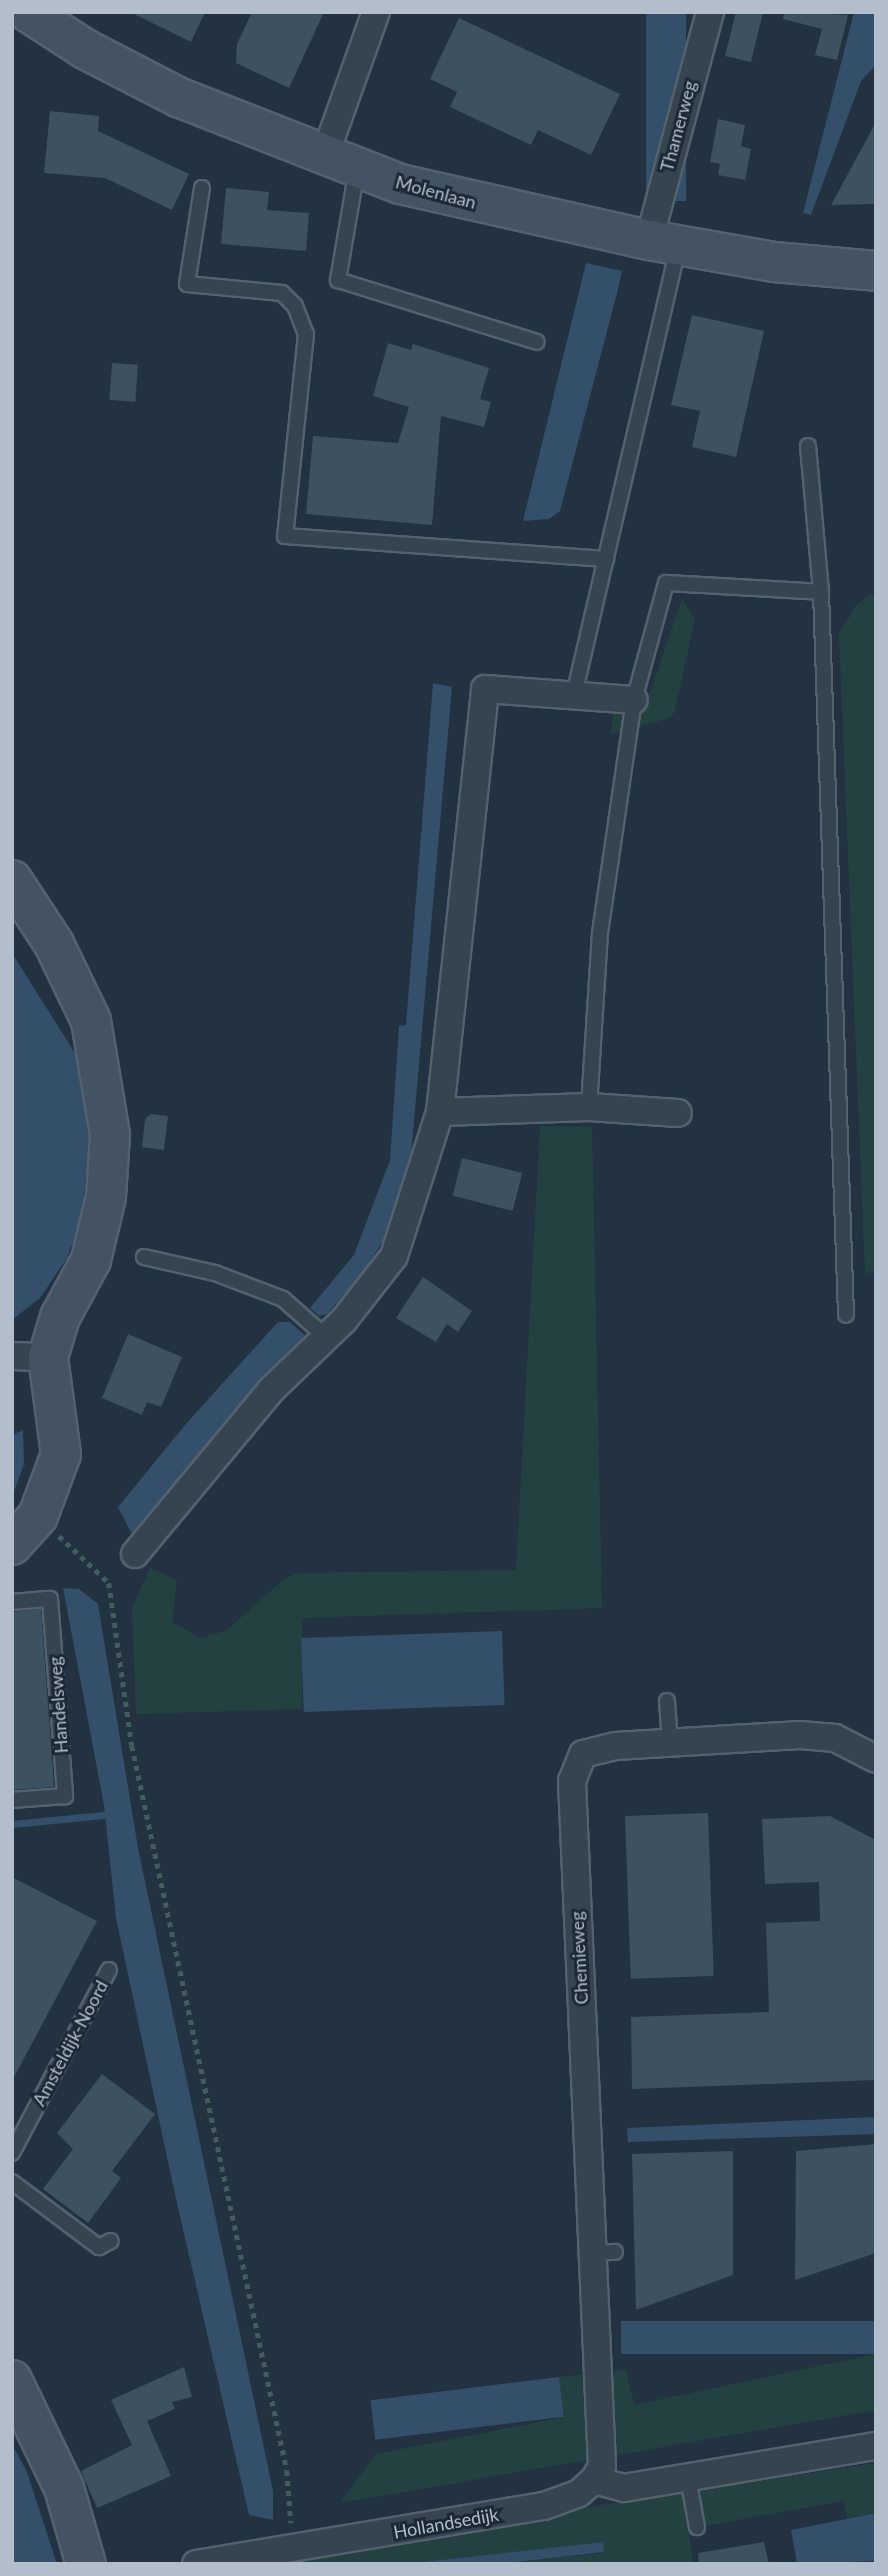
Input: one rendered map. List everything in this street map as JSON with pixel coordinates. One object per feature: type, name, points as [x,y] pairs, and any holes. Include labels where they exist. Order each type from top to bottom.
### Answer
[{"type":"street","name":"Molenlaan","points":[[27,12],[85,49],[178,97],[341,161],[483,205],[664,243],[774,262],[876,271]]},
{"type":"street","points":[[341,161],[376,12]]},
{"type":"street","name":"Thamerweg","points":[[664,243],[710,12]]},
{"type":"street","points":[[135,1554],[271,1390],[326,1337],[394,1256],[440,1112],[485,689],[634,700]]},
{"type":"street","points":[[12,880],[54,944],[91,1021],[110,1135],[106,1197],[91,1260],[60,1317],[30,1357],[61,1454],[38,1516],[12,1545]]},
{"type":"street","points":[[440,1112],[589,1107],[678,1113]]},
{"type":"street","name":"Chemieweg","points":[[594,2480],[602,2466],[604,2253],[572,1781],[583,1754],[615,1746],[670,1742],[800,1735],[835,1738],[876,1759]]},
{"type":"street","points":[[12,2380],[64,2488],[86,2564]]},
{"type":"street","points":[[594,2480],[624,2488],[876,2446]]},
{"type":"street","name":"Hollandsedijk","points":[[196,2564],[544,2506],[579,2493],[594,2480]]},
{"type":"lane","points":[[341,161],[338,280],[537,342]]},
{"type":"lane","points":[[202,188],[187,284],[282,293],[295,306],[306,334],[285,537],[606,559]]},
{"type":"lane","points":[[575,695],[606,559],[664,243]]},
{"type":"lane","points":[[808,446],[821,593],[846,1315]]},
{"type":"lane","points":[[589,1107],[600,933],[634,700],[666,583],[821,593]]},
{"type":"lane","points":[[144,1257],[215,1273],[283,1299],[326,1337]]},
{"type":"lane","name":"Handelsweg","points":[[12,1602],[50,1599],[65,1796],[12,1800]]},
{"type":"lane","points":[[667,1700],[670,1742]]},
{"type":"lane","name":"Amsteldijk-Noord","points":[[12,2153],[109,1970]]},
{"type":"lane","points":[[12,2182],[99,2247],[111,2241]]},
{"type":"lane","points":[[688,2478],[697,2527]]},
{"type":"path","points":[[38,1516],[109,1583],[148,1827],[287,2471],[293,2549]]},
{"type":"green space","points":[[876,595],[876,1272],[865,1273],[839,634],[856,606],[867,596]]},
{"type":"green space","points":[[682,599],[695,619],[675,711],[670,718],[611,734],[614,704],[650,693]]},
{"type":"green space","points":[[540,1126],[592,1127],[602,1608],[302,1618],[302,1709],[136,1714],[132,1607],[150,1568],[177,1580],[172,1622],[200,1638],[226,1631],[284,1579],[297,1573],[516,1570]]},
{"type":"green space","points":[[876,2354],[876,2410],[340,2503],[376,2454],[564,2417],[559,2377],[626,2370],[634,2405]]},
{"type":"green space","points":[[876,2463],[876,2513],[847,2518],[844,2501],[688,2529],[693,2564],[500,2564],[603,2553],[603,2542],[404,2564],[271,2564],[601,2505]]},
{"type":"water","points":[[646,12],[686,12],[686,201],[646,201]]},
{"type":"water","points":[[854,12],[876,12],[876,65],[861,81],[811,215],[803,213]]},
{"type":"water","points":[[586,263],[622,271],[617,293],[560,511],[549,519],[523,521]]},
{"type":"water","points":[[433,683],[452,687],[410,1167],[390,1230],[362,1274],[327,1314],[319,1316],[310,1308],[354,1255],[390,1160],[399,1026],[406,1025]]},
{"type":"water","points":[[12,953],[78,1058],[89,1141],[82,1220],[67,1258],[40,1298],[12,1320]]},
{"type":"water","points":[[278,1322],[290,1322],[308,1338],[135,1540],[118,1507],[185,1425]]},
{"type":"water","points":[[23,1430],[24,1464],[12,1497],[12,1435]]},
{"type":"water","points":[[63,1588],[79,1589],[98,1604],[138,1848],[273,2491],[273,2520],[249,2515],[174,2190],[116,1918],[104,1805]]},
{"type":"water","points":[[502,1631],[505,1705],[304,1712],[301,1638]]},
{"type":"water","points":[[876,2117],[876,2134],[628,2142],[627,2128]]},
{"type":"water","points":[[621,2321],[876,2321],[876,2354],[621,2354]]},
{"type":"water","points":[[559,2377],[564,2417],[375,2440],[370,2400]]},
{"type":"water","points":[[12,2444],[27,2472],[57,2564],[12,2564]]},
{"type":"water","points":[[876,2513],[876,2561],[797,2564],[791,2530]]},
{"type":"water","points":[[603,2542],[604,2552],[500,2564],[404,2564]]},
{"type":"building","points":[[130,12],[205,12],[191,42]]},
{"type":"building","points":[[252,12],[324,12],[289,88],[236,63],[237,44]]},
{"type":"building","points":[[736,12],[763,12],[751,62],[725,56]]},
{"type":"building","points":[[784,12],[848,15],[837,60],[815,55],[822,29],[783,19]]},
{"type":"building","points":[[459,18],[620,94],[591,155],[538,130],[531,145],[450,107],[457,92],[430,79]]},
{"type":"building","points":[[50,111],[99,116],[98,131],[189,174],[172,210],[105,178],[44,173]]},
{"type":"building","points":[[718,119],[745,125],[741,146],[751,149],[745,180],[718,175],[720,164],[710,162]]},
{"type":"building","points":[[876,122],[876,204],[831,205],[844,181]]},
{"type":"building","points":[[226,188],[269,192],[267,210],[309,213],[306,251],[221,244]]},
{"type":"building","points":[[692,315],[764,331],[736,457],[692,447],[700,411],[671,405]]},
{"type":"building","points":[[388,343],[411,350],[413,344],[489,368],[480,399],[491,402],[484,427],[441,416],[432,525],[306,514],[313,436],[398,443],[409,407],[373,396]]},
{"type":"building","points":[[112,363],[138,365],[135,402],[109,400]]},
{"type":"building","points":[[151,1114],[168,1116],[164,1150],[142,1147],[145,1119]]},
{"type":"building","points":[[462,1158],[522,1173],[513,1211],[453,1196]]},
{"type":"building","points":[[423,1277],[472,1311],[458,1332],[447,1324],[436,1342],[396,1318]]},
{"type":"building","points":[[128,1334],[182,1357],[161,1407],[147,1402],[142,1415],[102,1398]]},
{"type":"building","points":[[41,1609],[54,1787],[12,1790],[12,1612]]},
{"type":"building","points":[[708,1813],[714,1976],[631,1979],[625,1816]]},
{"type":"building","points":[[830,1816],[876,1840],[876,2080],[632,2089],[631,2017],[769,2012],[766,1923],[820,1921],[819,1882],[765,1884],[762,1819]]},
{"type":"building","points":[[12,1877],[97,1921],[12,2081]]},
{"type":"building","points":[[102,2074],[155,2114],[112,2171],[121,2178],[88,2223],[43,2189],[73,2149],[57,2133]]},
{"type":"building","points":[[876,2144],[876,2253],[795,2280],[796,2151]]},
{"type":"building","points":[[733,2151],[733,2275],[636,2310],[632,2154]]},
{"type":"building","points":[[184,2367],[192,2397],[172,2402],[175,2409],[147,2421],[171,2476],[97,2508],[81,2471],[132,2445],[111,2400]]},
{"type":"building","points":[[764,2542],[769,2564],[699,2564],[698,2553]]},
{"type":"waterway","points":[[12,1824],[104,1815]]}]
